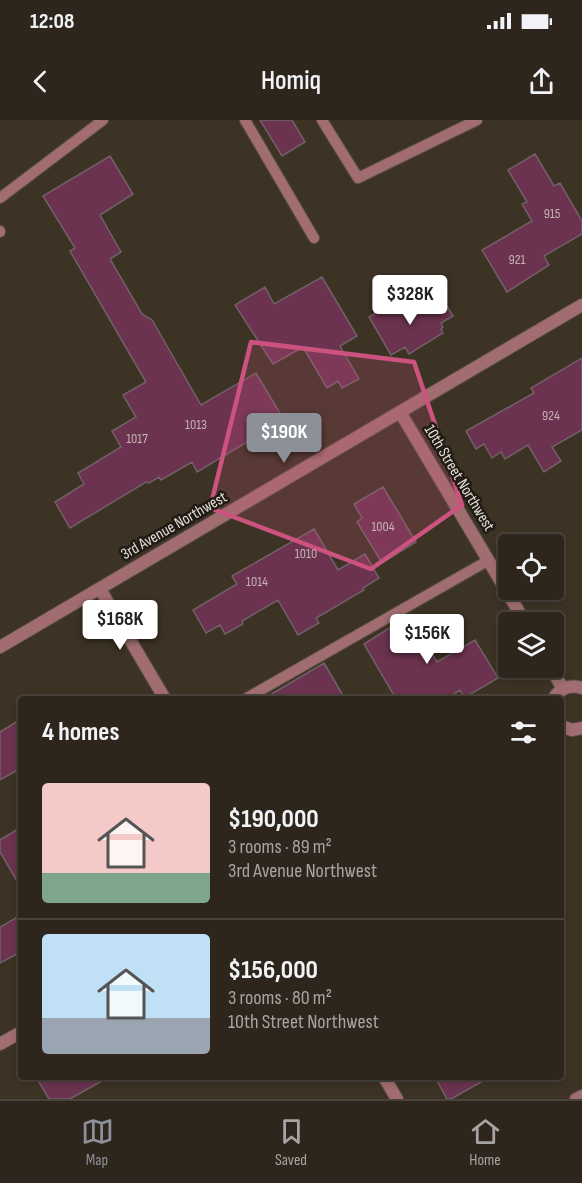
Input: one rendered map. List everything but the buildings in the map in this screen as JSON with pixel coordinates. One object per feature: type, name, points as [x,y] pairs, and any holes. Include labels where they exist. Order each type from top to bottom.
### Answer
[{"type":"street","name":"3rd Avenue Northwest","points":[[0,647],[582,305]]},
{"type":"street","name":"10th Street Northwest","points":[[400,412],[519,612]]},
{"type":"street","points":[[100,589],[163,696]]},
{"type":"street","points":[[557,678],[563,689]]},
{"type":"street","points":[[556,696],[563,689],[572,686],[582,688]]},
{"type":"street","points":[[564,727],[582,728]]},
{"type":"street","points":[[0,1044],[18,1034]]},
{"type":"street","points":[[386,1080],[397,1099]]},
{"type":"street","points":[[576,1099],[582,1096]]},
{"type":"lane","points":[[0,198],[103,120]]},
{"type":"lane","points":[[245,120],[314,238]]},
{"type":"lane","points":[[322,120],[358,178],[477,120]]},
{"type":"lane","points":[[250,696],[489,560]]},
{"type":"highlighted area","points":[[251,342],[414,362],[462,505],[371,569],[210,508]]}]
